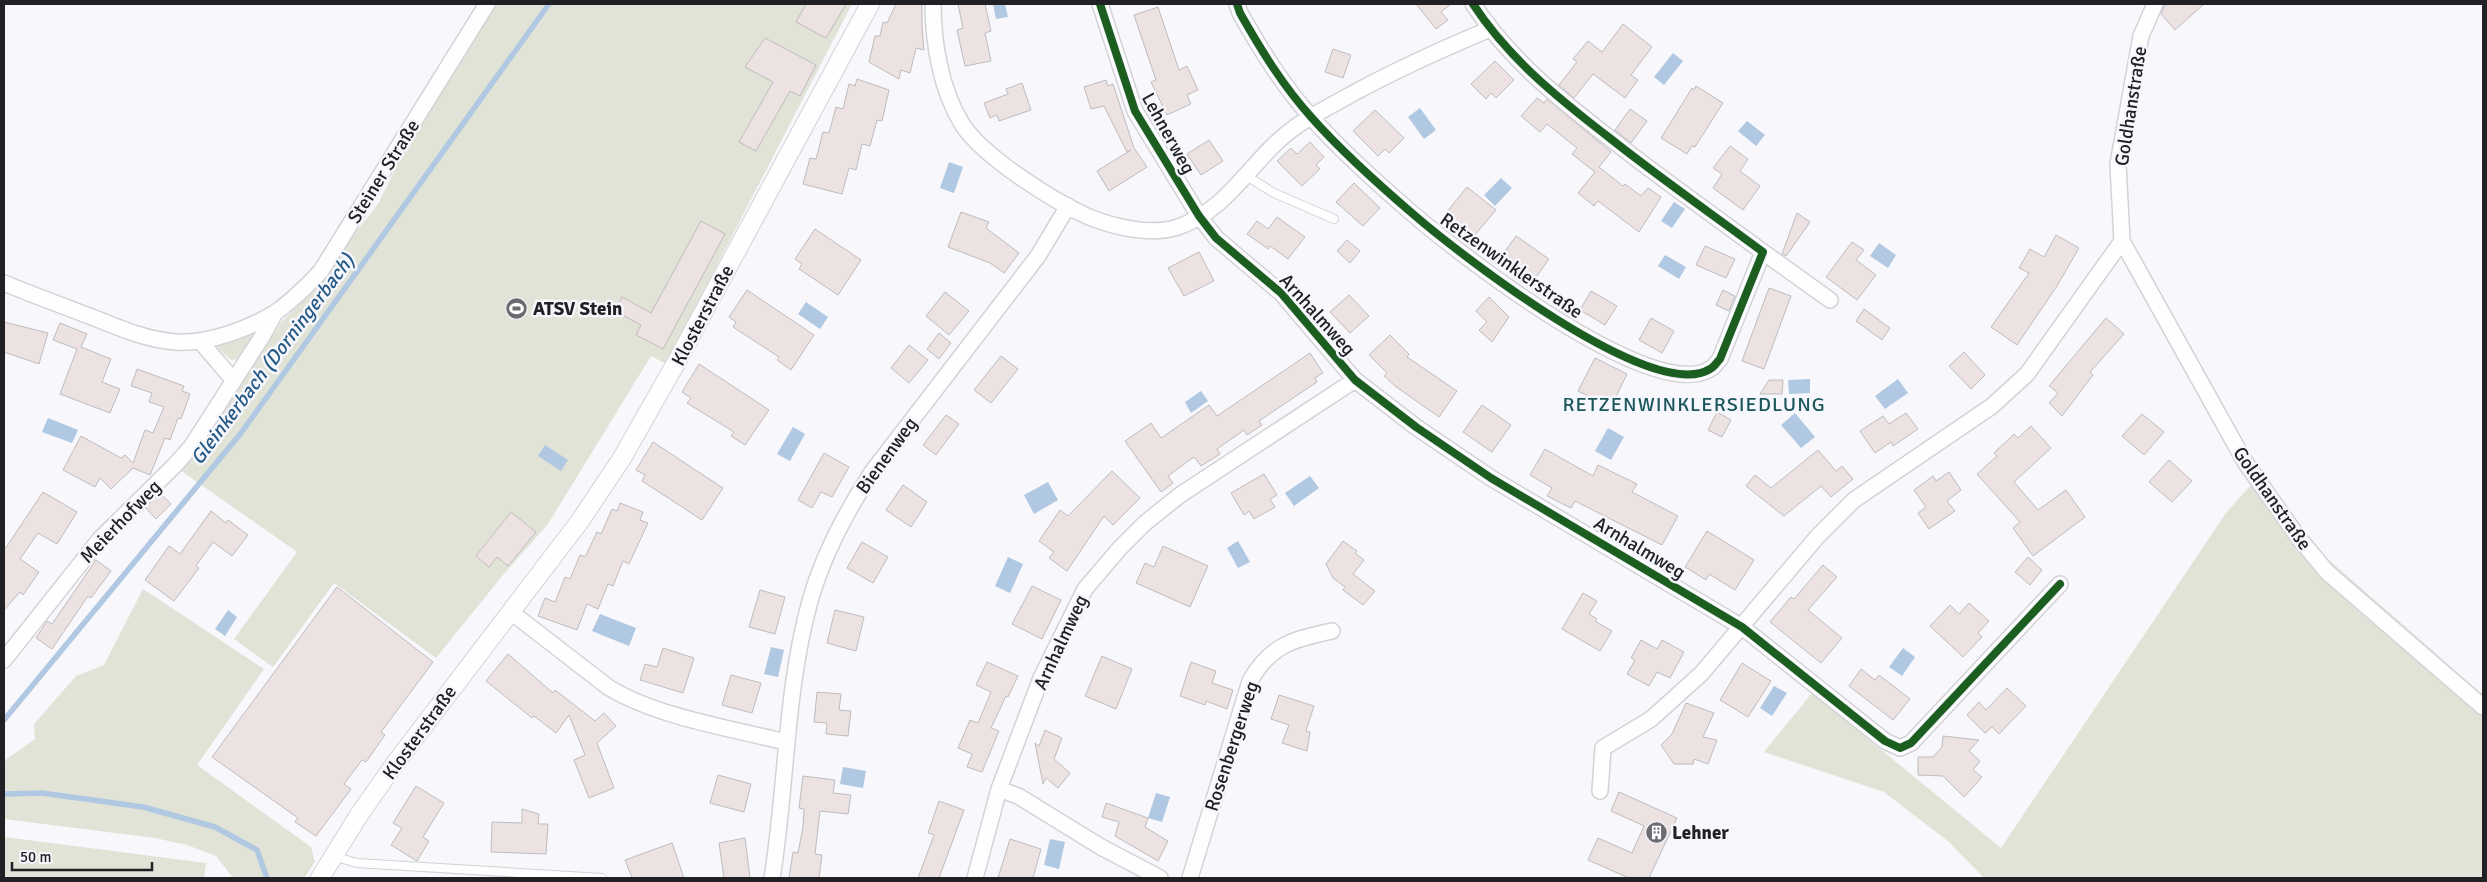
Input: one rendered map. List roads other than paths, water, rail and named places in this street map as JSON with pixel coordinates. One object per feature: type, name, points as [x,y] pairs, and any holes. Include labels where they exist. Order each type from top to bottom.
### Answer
[{"type":"street","name":"Steiner Straße","points":[[4,283],[131,332],[159,340],[200,341],[248,325],[275,312],[304,290],[321,271],[487,4]]},
{"type":"street","name":"Klosterstraße","points":[[320,878],[394,765],[580,521],[639,428],[870,4]]},
{"type":"street","points":[[933,4],[934,33],[944,80],[962,124],[976,141],[994,157],[1068,206],[1089,217],[1133,228],[1158,230],[1177,227],[1199,216],[1221,201],[1279,140],[1311,117],[1401,67],[1490,29]]},
{"type":"street","name":"Lehnerweg","points":[[1100,4],[1135,111],[1199,216]]},
{"type":"street","name":"Retzenwinklerstraße","points":[[1237,4],[1271,67],[1311,117],[1348,156],[1414,215],[1529,301],[1637,363],[1671,373],[1691,374],[1709,370],[1720,358],[1763,252]]},
{"type":"street","points":[[1473,4],[1490,29],[1521,64],[1580,115],[1830,300]]},
{"type":"street","name":"Goldhanstraße","points":[[2155,4],[2141,36],[2118,164],[2122,241],[2245,462],[2298,536],[2327,572],[2483,707]]},
{"type":"street","name":"Bienenweg","points":[[772,878],[786,742],[800,647],[810,602],[833,542],[856,497],[878,464],[1038,256],[1068,206]]},
{"type":"street","name":"Arnhalmweg","points":[[1199,216],[1216,238],[1281,293],[1355,380],[1416,427],[1491,478],[1742,627],[1885,742],[1900,748],[1911,743],[2060,584]]},
{"type":"street","points":[[1600,790],[1603,748],[1651,719],[1700,674],[1742,627],[1817,536],[1854,500],[1992,406],[2027,374],[2122,241]]},
{"type":"street","name":"Meierhofweg","points":[[4,660],[100,539],[174,466],[190,447],[234,381],[275,312]]},
{"type":"street","points":[[200,341],[234,381]]},
{"type":"street","name":"Arnhalmweg","points":[[975,878],[999,789],[1041,678],[1085,589],[1120,548],[1145,524],[1180,496],[1355,380]]},
{"type":"street","points":[[511,612],[608,687],[625,697],[694,720],[786,742]]},
{"type":"street","name":"Rosenbergerweg","points":[[1190,878],[1250,681],[1258,667],[1276,650],[1296,638],[1332,632]]},
{"type":"street","points":[[999,789],[1018,796],[1094,843],[1160,878]]},
{"type":"lane","points":[[1246,175],[1274,193],[1334,219]]},
{"type":"lane","points":[[333,856],[356,864],[602,878]]},
{"type":"water","points":[[993,4],[1005,4],[1008,17],[996,19]]},
{"type":"water","points":[[1673,53],[1683,61],[1664,85],[1654,77]]},
{"type":"water","points":[[1420,108],[1436,130],[1424,139],[1408,117]]},
{"type":"water","points":[[1747,121],[1765,135],[1756,146],[1738,131]]},
{"type":"water","points":[[949,162],[963,167],[954,193],[940,188]]},
{"type":"water","points":[[1501,178],[1512,188],[1495,206],[1484,195]]},
{"type":"water","points":[[1674,202],[1685,209],[1672,228],[1661,221]]},
{"type":"water","points":[[1879,243],[1896,255],[1888,268],[1870,256]]},
{"type":"water","points":[[1665,255],[1686,267],[1679,279],[1658,266]]},
{"type":"water","points":[[806,302],[828,317],[820,329],[798,314]]},
{"type":"water","points":[[1810,379],[1810,393],[1789,394],[1788,380]]},
{"type":"water","points":[[1898,379],[1908,393],[1885,409],[1875,396]]},
{"type":"water","points":[[1201,391],[1208,401],[1191,413],[1185,402]]},
{"type":"water","points":[[1795,413],[1815,437],[1801,448],[1781,425]]},
{"type":"water","points":[[48,418],[78,430],[72,443],[42,432]]},
{"type":"water","points":[[793,427],[805,434],[790,461],[777,454]]},
{"type":"water","points":[[1608,428],[1624,437],[1611,460],[1595,451]]},
{"type":"water","points":[[545,445],[568,460],[561,471],[538,456]]},
{"type":"water","points":[[1310,476],[1319,488],[1294,506],[1285,493]]},
{"type":"water","points":[[1048,482],[1058,500],[1034,514],[1024,495]]},
{"type":"water","points":[[1238,541],[1250,562],[1238,568],[1227,548]]},
{"type":"water","points":[[1008,557],[1023,564],[1010,593],[995,586]]},
{"type":"water","points":[[228,610],[237,617],[225,636],[215,629]]},
{"type":"water","points":[[600,614],[636,628],[629,646],[592,631]]},
{"type":"water","points":[[771,647],[784,650],[778,677],[764,674]]},
{"type":"water","points":[[1903,648],[1915,657],[1902,676],[1889,667]]},
{"type":"water","points":[[1774,686],[1787,693],[1772,716],[1760,708]]},
{"type":"water","points":[[843,767],[866,771],[863,788],[840,784]]},
{"type":"water","points":[[1156,793],[1170,797],[1162,822],[1148,818]]},
{"type":"water","points":[[1050,839],[1065,842],[1059,869],[1044,865]]},
{"type":"waterway","name":"Gleinkerbach (Dorningerbach)","points":[[4,720],[241,433],[549,4]]},
{"type":"waterway","points":[[4,794],[42,793],[143,807],[215,827],[257,850],[267,878]]},
{"type":"place","name":"ATSV Stein","points":[[517,308]]},
{"type":"place","name":"Lehner","points":[[1656,832]]},
{"type":"district","name":"RETZENWINKLERSIEDLUNG","points":[[1694,404]]}]
